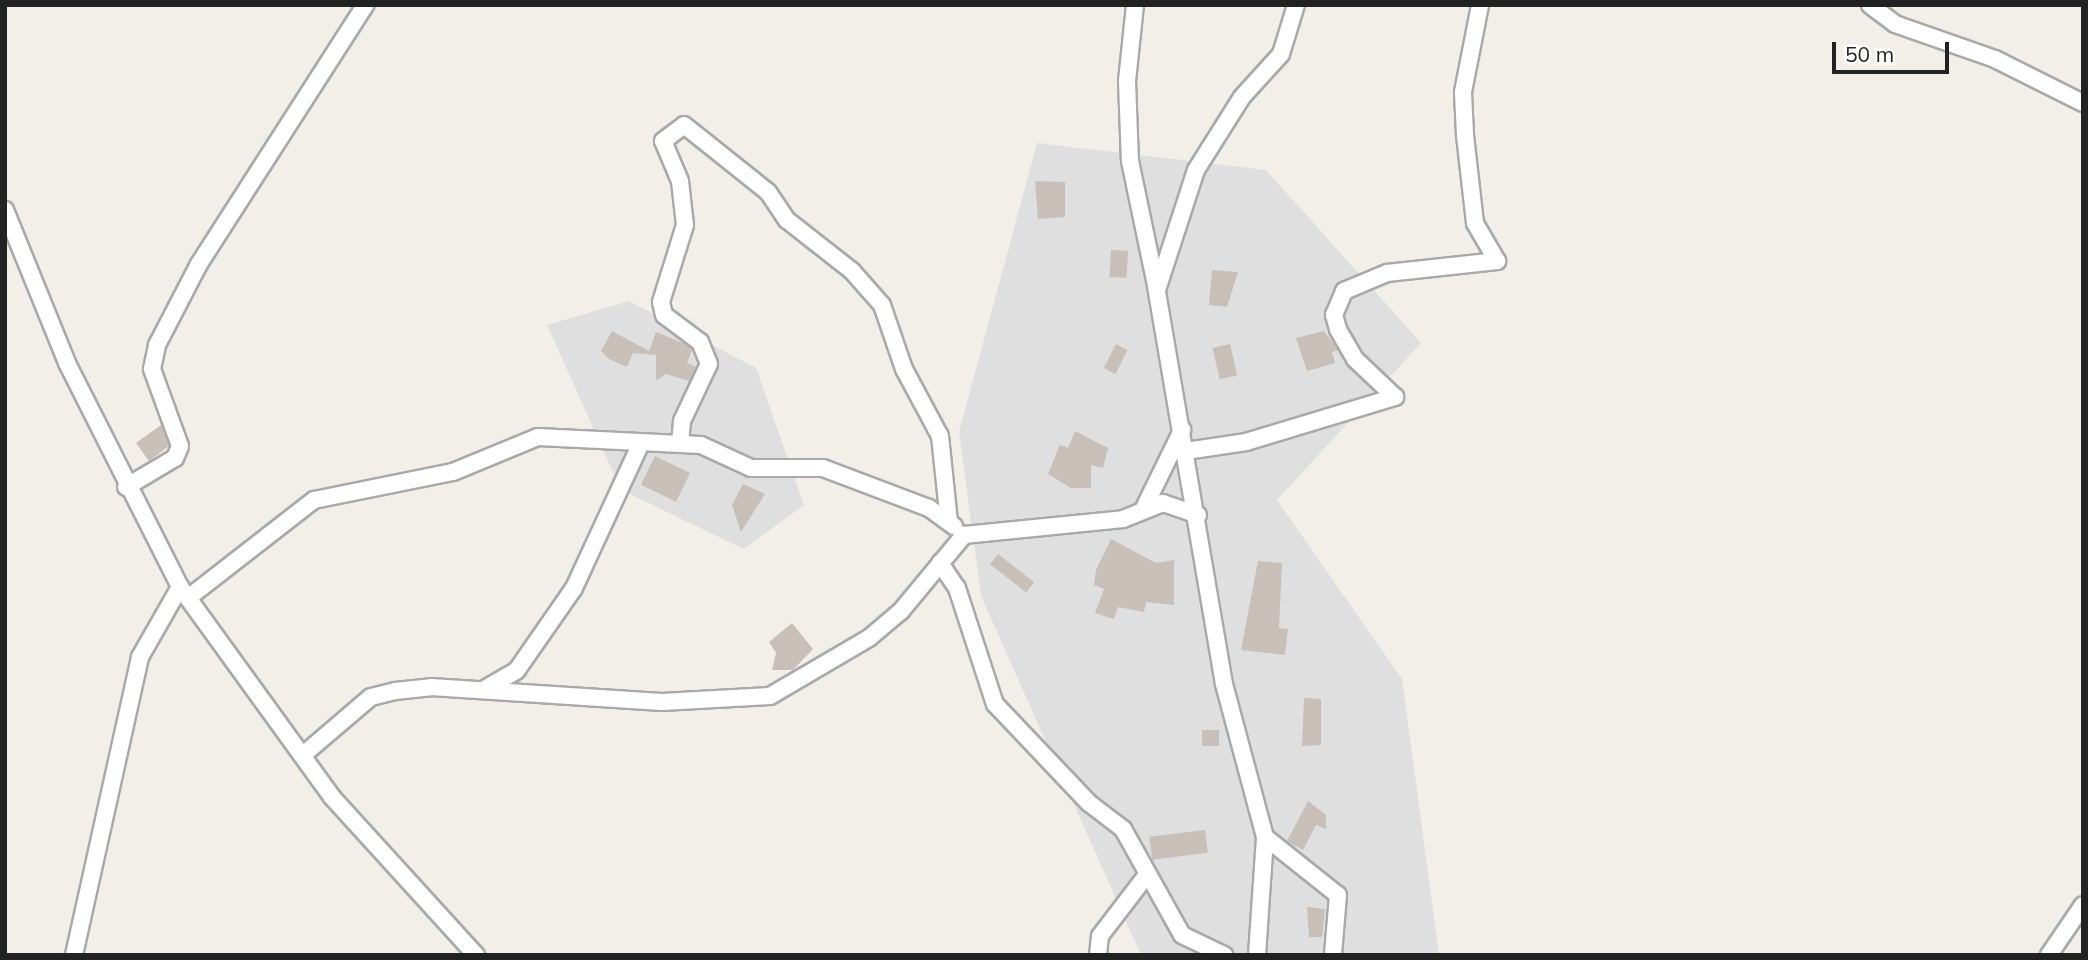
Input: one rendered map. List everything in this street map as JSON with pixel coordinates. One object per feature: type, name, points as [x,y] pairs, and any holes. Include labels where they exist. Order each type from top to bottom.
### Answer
[{"type":"street","points":[[125,487],[163,467],[180,446],[152,369],[157,345],[199,264],[365,5]]},
{"type":"street","points":[[1135,5],[1127,82],[1130,161],[1157,290],[1238,752],[1265,836],[1267,859],[1257,955]]},
{"type":"street","points":[[1157,290],[1196,170],[1242,97],[1281,54],[1296,5]]},
{"type":"street","points":[[1186,451],[1246,442],[1395,397],[1355,359],[1338,329],[1334,315],[1344,291],[1387,273],[1497,261],[1475,223],[1465,135],[1463,92],[1480,5]]},
{"type":"street","points":[[1870,5],[1895,24],[1995,59],[2083,103]]},
{"type":"street","points":[[680,444],[682,421],[709,364],[700,342],[664,315],[661,302],[685,225],[681,181],[663,141],[684,125],[768,192],[787,219],[852,271],[882,305],[904,369],[940,436],[949,522]]},
{"type":"street","points":[[5,210],[125,487],[184,592],[332,797],[476,955]]},
{"type":"street","points":[[1145,506],[1182,428]]},
{"type":"street","points":[[74,955],[140,657],[184,592],[314,500],[453,472],[538,437],[701,445],[751,468],[823,468],[949,522],[964,534],[1123,519],[1145,506],[1181,504],[1198,515]]},
{"type":"street","points":[[481,691],[517,670],[573,588],[641,443]]},
{"type":"street","points":[[303,755],[371,696],[431,687],[662,702],[770,696],[869,638],[964,534]]},
{"type":"street","points":[[940,563],[957,588],[995,704],[1089,803],[1123,829],[1146,876],[1182,934],[1224,955]]},
{"type":"street","points":[[1265,836],[1338,895],[1333,955]]},
{"type":"street","points":[[1267,859],[1282,851]]},
{"type":"street","points":[[1098,955],[1100,936],[1146,876]]},
{"type":"street","points":[[2049,955],[2081,911]]},
{"type":"shaded area","points":[[1037,143],[1266,170],[1421,343],[1277,500],[1402,679],[1439,955],[1141,955],[981,596],[959,432]]},
{"type":"shaded area","points":[[629,301],[756,368],[804,505],[744,549],[621,490],[547,325]]},
{"type":"building","points":[[1035,181],[1065,182],[1065,217],[1038,219]]},
{"type":"building","points":[[1111,250],[1128,251],[1127,278],[1110,277]]},
{"type":"building","points":[[1212,270],[1238,272],[1227,307],[1209,305]]},
{"type":"building","points":[[612,331],[649,351],[656,332],[685,344],[692,350],[687,363],[696,367],[689,381],[666,374],[656,381],[656,355],[633,353],[627,367],[609,359],[601,351]]},
{"type":"building","points":[[1324,331],[1338,350],[1332,352],[1335,363],[1307,371],[1296,338]]},
{"type":"building","points":[[1116,344],[1128,350],[1115,374],[1104,368]]},
{"type":"building","points":[[1230,344],[1237,375],[1220,379],[1212,348]]},
{"type":"building","points":[[161,425],[169,446],[149,461],[136,443]]},
{"type":"building","points":[[1075,431],[1108,448],[1103,468],[1091,465],[1091,488],[1071,488],[1048,474],[1060,445],[1068,448]]},
{"type":"building","points":[[655,456],[690,473],[676,502],[641,485]]},
{"type":"building","points":[[743,484],[765,494],[741,532],[732,505]]},
{"type":"building","points":[[1111,539],[1156,563],[1174,560],[1174,605],[1146,602],[1144,612],[1118,607],[1114,619],[1095,613],[1104,589],[1094,585],[1096,570]]},
{"type":"building","points":[[998,554],[1034,582],[1026,593],[990,564]]},
{"type":"building","points":[[1258,561],[1282,563],[1279,628],[1288,629],[1285,655],[1241,650]]},
{"type":"building","points":[[792,623],[813,649],[793,670],[772,670],[776,653],[769,642]]},
{"type":"building","points":[[1304,698],[1321,699],[1321,745],[1302,746]]},
{"type":"building","points":[[1202,730],[1219,730],[1219,746],[1202,746]]},
{"type":"building","points":[[1308,801],[1326,815],[1326,829],[1316,825],[1303,850],[1287,841]]},
{"type":"building","points":[[1205,830],[1208,853],[1152,860],[1149,837]]},
{"type":"building","points":[[1307,907],[1325,909],[1322,937],[1309,937]]}]
